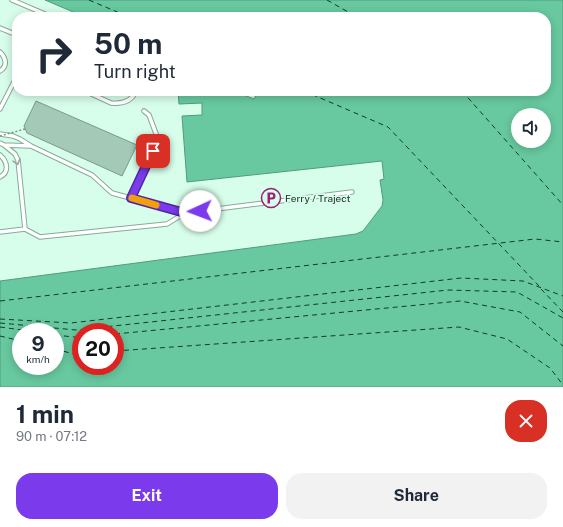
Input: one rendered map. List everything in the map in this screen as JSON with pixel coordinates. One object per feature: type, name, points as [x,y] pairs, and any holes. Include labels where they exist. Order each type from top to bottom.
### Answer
[{"type":"lane","points":[[12,0],[40,12]]},
{"type":"lane","points":[[0,28],[12,33]]},
{"type":"lane","points":[[0,52],[6,61],[6,65],[0,71]]},
{"type":"lane","points":[[0,109],[12,86]]},
{"type":"lane","points":[[96,96],[115,104],[130,99],[134,96]]},
{"type":"lane","points":[[131,198],[158,139],[149,115],[144,111]]},
{"type":"lane","points":[[0,135],[13,136],[20,139],[31,146],[92,175],[112,193],[185,213],[352,192]]},
{"type":"lane","points":[[2,144],[31,146]]},
{"type":"lane","points":[[2,144],[15,154],[18,160],[25,229]]},
{"type":"lane","points":[[0,155],[3,158],[7,168],[3,176],[0,177]]},
{"type":"lane","points":[[0,232],[25,229],[40,237],[159,225],[166,224],[185,213]]},
{"type":"path","points":[[0,135],[25,129]]},
{"type":"shaded area","points":[[45,0],[563,0],[563,387],[0,387],[0,281],[356,234],[363,231],[382,206],[383,200],[380,180],[384,179],[382,161],[187,182],[182,116],[202,115],[202,103],[179,104],[178,96],[246,96],[254,99],[256,96],[551,96],[551,12],[73,12]]},
{"type":"building","points":[[36,101],[137,145],[122,176],[27,133],[24,126]]},
{"type":"ferry route","points":[[89,0],[117,12]]},
{"type":"ferry route","points":[[327,0],[348,12]]},
{"type":"ferry route","points":[[316,96],[388,127],[539,286]]},
{"type":"ferry route","points":[[466,96],[563,205]]},
{"type":"ferry route","points":[[0,301],[535,239],[563,242]]},
{"type":"ferry route","points":[[0,319],[71,323],[461,278],[523,281],[563,296]]},
{"type":"ferry route","points":[[541,289],[563,312]]},
{"type":"ferry route","points":[[0,323],[76,330],[448,290],[517,292],[563,318]]},
{"type":"ferry route","points":[[124,333],[460,301],[520,312],[563,346]]},
{"type":"ferry route","points":[[0,327],[12,329]]},
{"type":"ferry route","points":[[124,350],[459,327],[507,339],[550,368],[563,385]]},
{"type":"ferry route","points":[[0,336],[12,339]]},
{"type":"ferry route","points":[[64,336],[72,337]]},
{"type":"ferry route","points":[[64,351],[72,353]]},
{"type":"slow traffic","points":[[132,198],[156,205]]},
{"type":"place","name":"Ferry / Traject","points":[[271,198]]},
{"type":"route","points":[[153,151],[131,198],[185,213],[200,211]]}]
